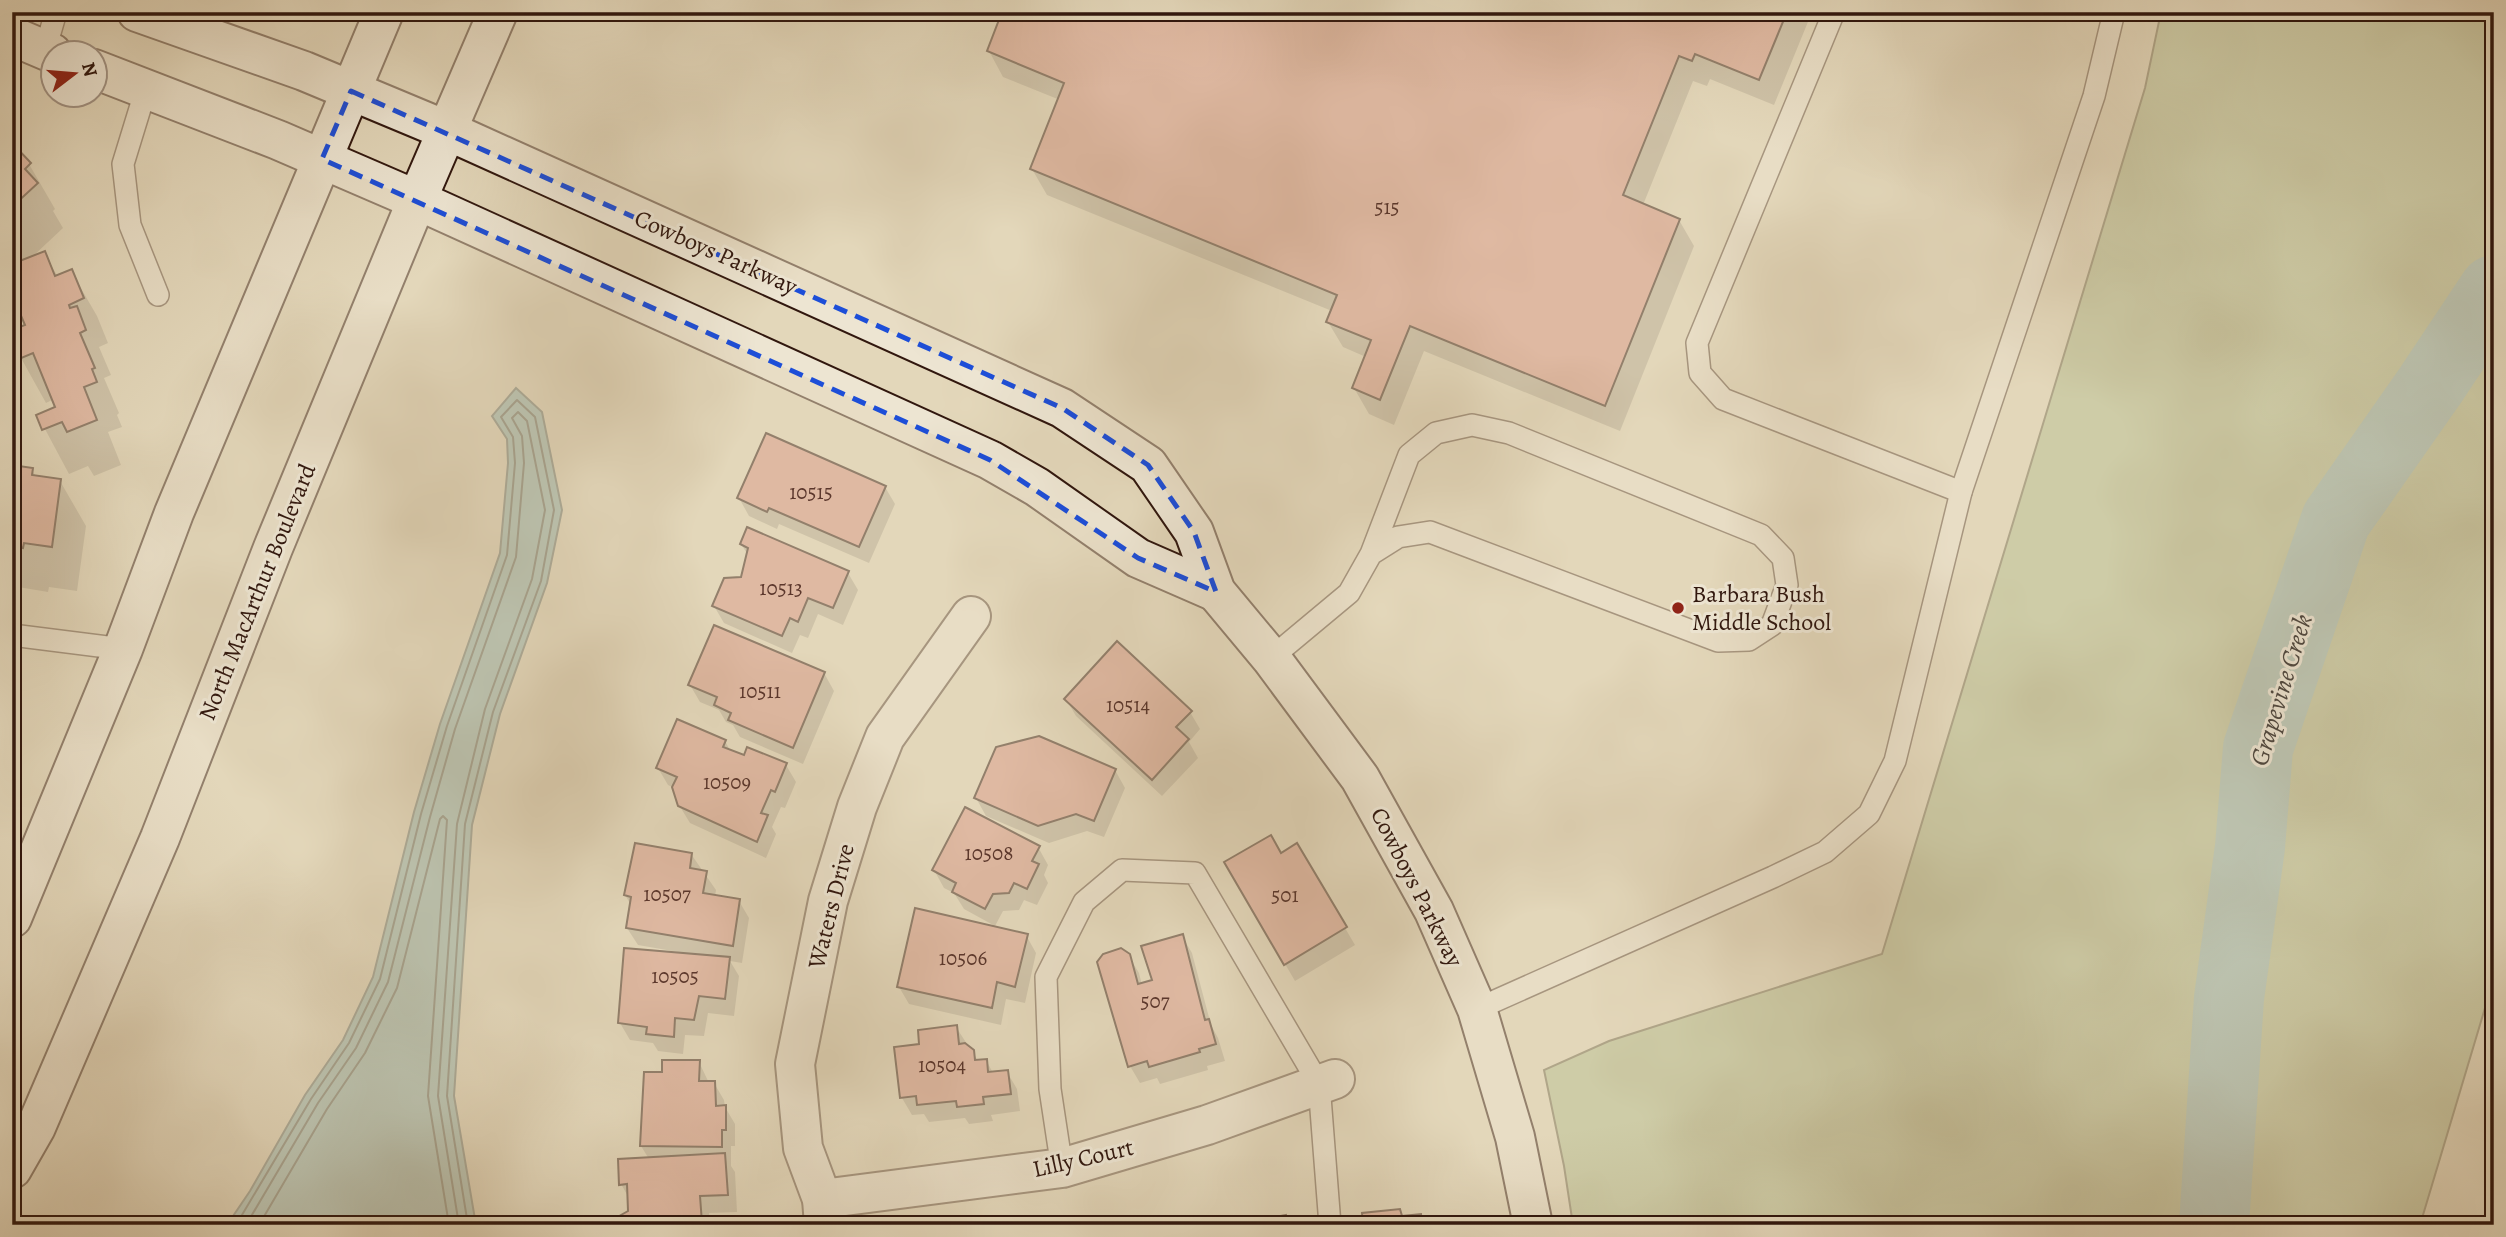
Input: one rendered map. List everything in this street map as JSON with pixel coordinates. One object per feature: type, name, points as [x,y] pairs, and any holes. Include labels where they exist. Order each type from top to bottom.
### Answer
[{"type":"street","name":"Cowboys Parkway","points":[[137,12],[303,71],[448,131],[1062,408],[1149,465],[1194,532],[1216,592],[1271,658],[1360,778],[1434,911],[1477,1009],[1514,1137],[1533,1225]]},
{"type":"street","points":[[12,918],[123,649],[174,513],[384,12]]},
{"type":"street","name":"North MacArthur Boulevard","points":[[12,1169],[36,1127],[160,838],[273,548],[498,12]]},
{"type":"street","name":"Cowboys Parkway","points":[[108,74],[322,159],[417,200],[989,460],[1037,487],[1138,558],[1216,592]]},
{"type":"street","name":"Waters Drive","points":[[823,1212],[803,1148],[795,1064],[828,901],[858,807],[885,737],[971,616]]},
{"type":"street","name":"Lilly Court","points":[[823,1212],[1062,1168],[1207,1125],[1327,1082]]},
{"type":"lane","points":[[36,46],[56,12]]},
{"type":"lane","points":[[1834,12],[1697,343],[1700,373],[1723,398],[1961,492]]},
{"type":"lane","points":[[1477,1009],[1825,852],[1869,814],[1895,761],[1961,492],[2094,96],[2114,12]]},
{"type":"lane","points":[[146,89],[123,164],[130,225],[158,295]]},
{"type":"lane","points":[[1271,658],[1349,593],[1371,554],[1409,455],[1436,433],[1472,425],[1509,432],[1761,535],[1783,558],[1787,585],[1772,625],[1749,640],[1717,641],[1430,532],[1398,537],[1371,554]]},
{"type":"lane","points":[[12,635],[123,649]]},
{"type":"lane","points":[[1062,1168],[1050,1089],[1046,976],[1084,902],[1122,870],[1195,873],[1327,1082],[1331,1225]]},
{"type":"highlighted area","points":[[351,91],[1062,408],[1148,465],[1194,532],[1216,592],[1138,558],[990,460],[322,159]]},
{"type":"green space","points":[[2161,12],[2494,12],[2494,978],[2420,1225],[1573,1225],[1544,1070],[1609,1041],[1882,954],[2145,88]]},
{"type":"water","points":[[516,388],[542,412],[562,510],[547,583],[500,714],[472,825],[454,1096],[476,1225],[227,1225],[250,1191],[305,1095],[343,1040],[373,977],[414,812],[440,724],[500,553],[508,463],[507,439],[492,416]]},
{"type":"building","points":[[1002,12],[1787,12],[1759,80],[1695,54],[1692,61],[1679,56],[1623,195],[1680,219],[1605,406],[1410,326],[1380,400],[1352,388],[1371,340],[1326,322],[1337,295],[1030,169],[1064,83],[987,51]]},
{"type":"building","points":[[12,143],[31,163],[25,169],[38,183],[12,207]]},
{"type":"building","points":[[45,251],[55,276],[72,269],[84,298],[69,305],[70,308],[77,306],[86,330],[80,333],[95,368],[92,369],[97,382],[84,387],[97,420],[67,432],[62,422],[42,430],[36,415],[55,407],[33,353],[19,359],[12,342],[12,330],[25,325],[12,295],[12,264]]},
{"type":"building","points":[[766,433],[886,486],[859,547],[769,508],[767,512],[737,498]]},
{"type":"building","points":[[12,465],[33,468],[32,475],[61,479],[52,547],[24,543],[23,548],[12,546]]},
{"type":"building","points":[[747,527],[849,571],[833,608],[808,598],[798,622],[790,618],[782,636],[712,606],[724,578],[741,577],[748,548],[740,544]]},
{"type":"building","points":[[714,625],[825,672],[793,748],[728,720],[731,713],[714,705],[717,697],[688,685]]},
{"type":"building","points":[[1117,641],[1192,711],[1176,727],[1189,739],[1152,780],[1064,699]]},
{"type":"building","points":[[677,719],[726,740],[723,747],[744,755],[747,747],[787,763],[775,792],[771,790],[761,813],[768,815],[757,842],[678,806],[672,787],[677,777],[656,768]]},
{"type":"building","points":[[1039,736],[1116,769],[1094,821],[1076,814],[1038,826],[974,798],[996,747]]},
{"type":"building","points":[[965,807],[1040,846],[1032,861],[1039,864],[1027,889],[1014,883],[1009,893],[993,894],[985,909],[952,892],[956,883],[932,870]]},
{"type":"building","points":[[1271,835],[1281,853],[1297,843],[1347,927],[1284,965],[1224,862]]},
{"type":"building","points":[[635,843],[692,853],[690,868],[707,871],[703,893],[740,899],[733,946],[626,928],[631,897],[624,895]]},
{"type":"building","points":[[915,908],[1028,934],[1015,987],[997,982],[992,1008],[897,987]]},
{"type":"building","points":[[1183,934],[1205,1020],[1209,1019],[1216,1044],[1199,1049],[1200,1052],[1149,1067],[1147,1061],[1128,1067],[1097,962],[1103,954],[1121,948],[1130,954],[1138,984],[1152,980],[1141,946]]},
{"type":"building","points":[[624,948],[730,957],[725,999],[699,996],[694,1020],[675,1018],[674,1037],[646,1034],[647,1027],[618,1023]]},
{"type":"building","points":[[957,1025],[959,1044],[965,1043],[974,1050],[975,1060],[987,1059],[988,1072],[1008,1070],[1011,1094],[983,1097],[984,1104],[957,1107],[956,1101],[917,1105],[916,1096],[900,1098],[894,1047],[919,1044],[918,1030]]},
{"type":"building","points":[[662,1060],[700,1060],[699,1081],[715,1081],[716,1106],[726,1105],[726,1130],[722,1130],[722,1147],[640,1146],[644,1072],[662,1072]]},
{"type":"building","points":[[725,1153],[728,1195],[700,1196],[702,1223],[614,1225],[614,1219],[628,1211],[627,1184],[619,1185],[618,1159]]},
{"type":"building","points":[[1400,1209],[1402,1216],[1421,1214],[1422,1225],[1363,1225],[1362,1213]]},
{"type":"building","points":[[1286,1215],[1288,1225],[1235,1225]]},
{"type":"waterway","name":"Grapevine Creek","points":[[2214,1225],[2229,998],[2250,847],[2258,748],[2336,520],[2494,290]]},
{"type":"place","name":"Barbara Bush Middle School","points":[[1678,608]]}]
